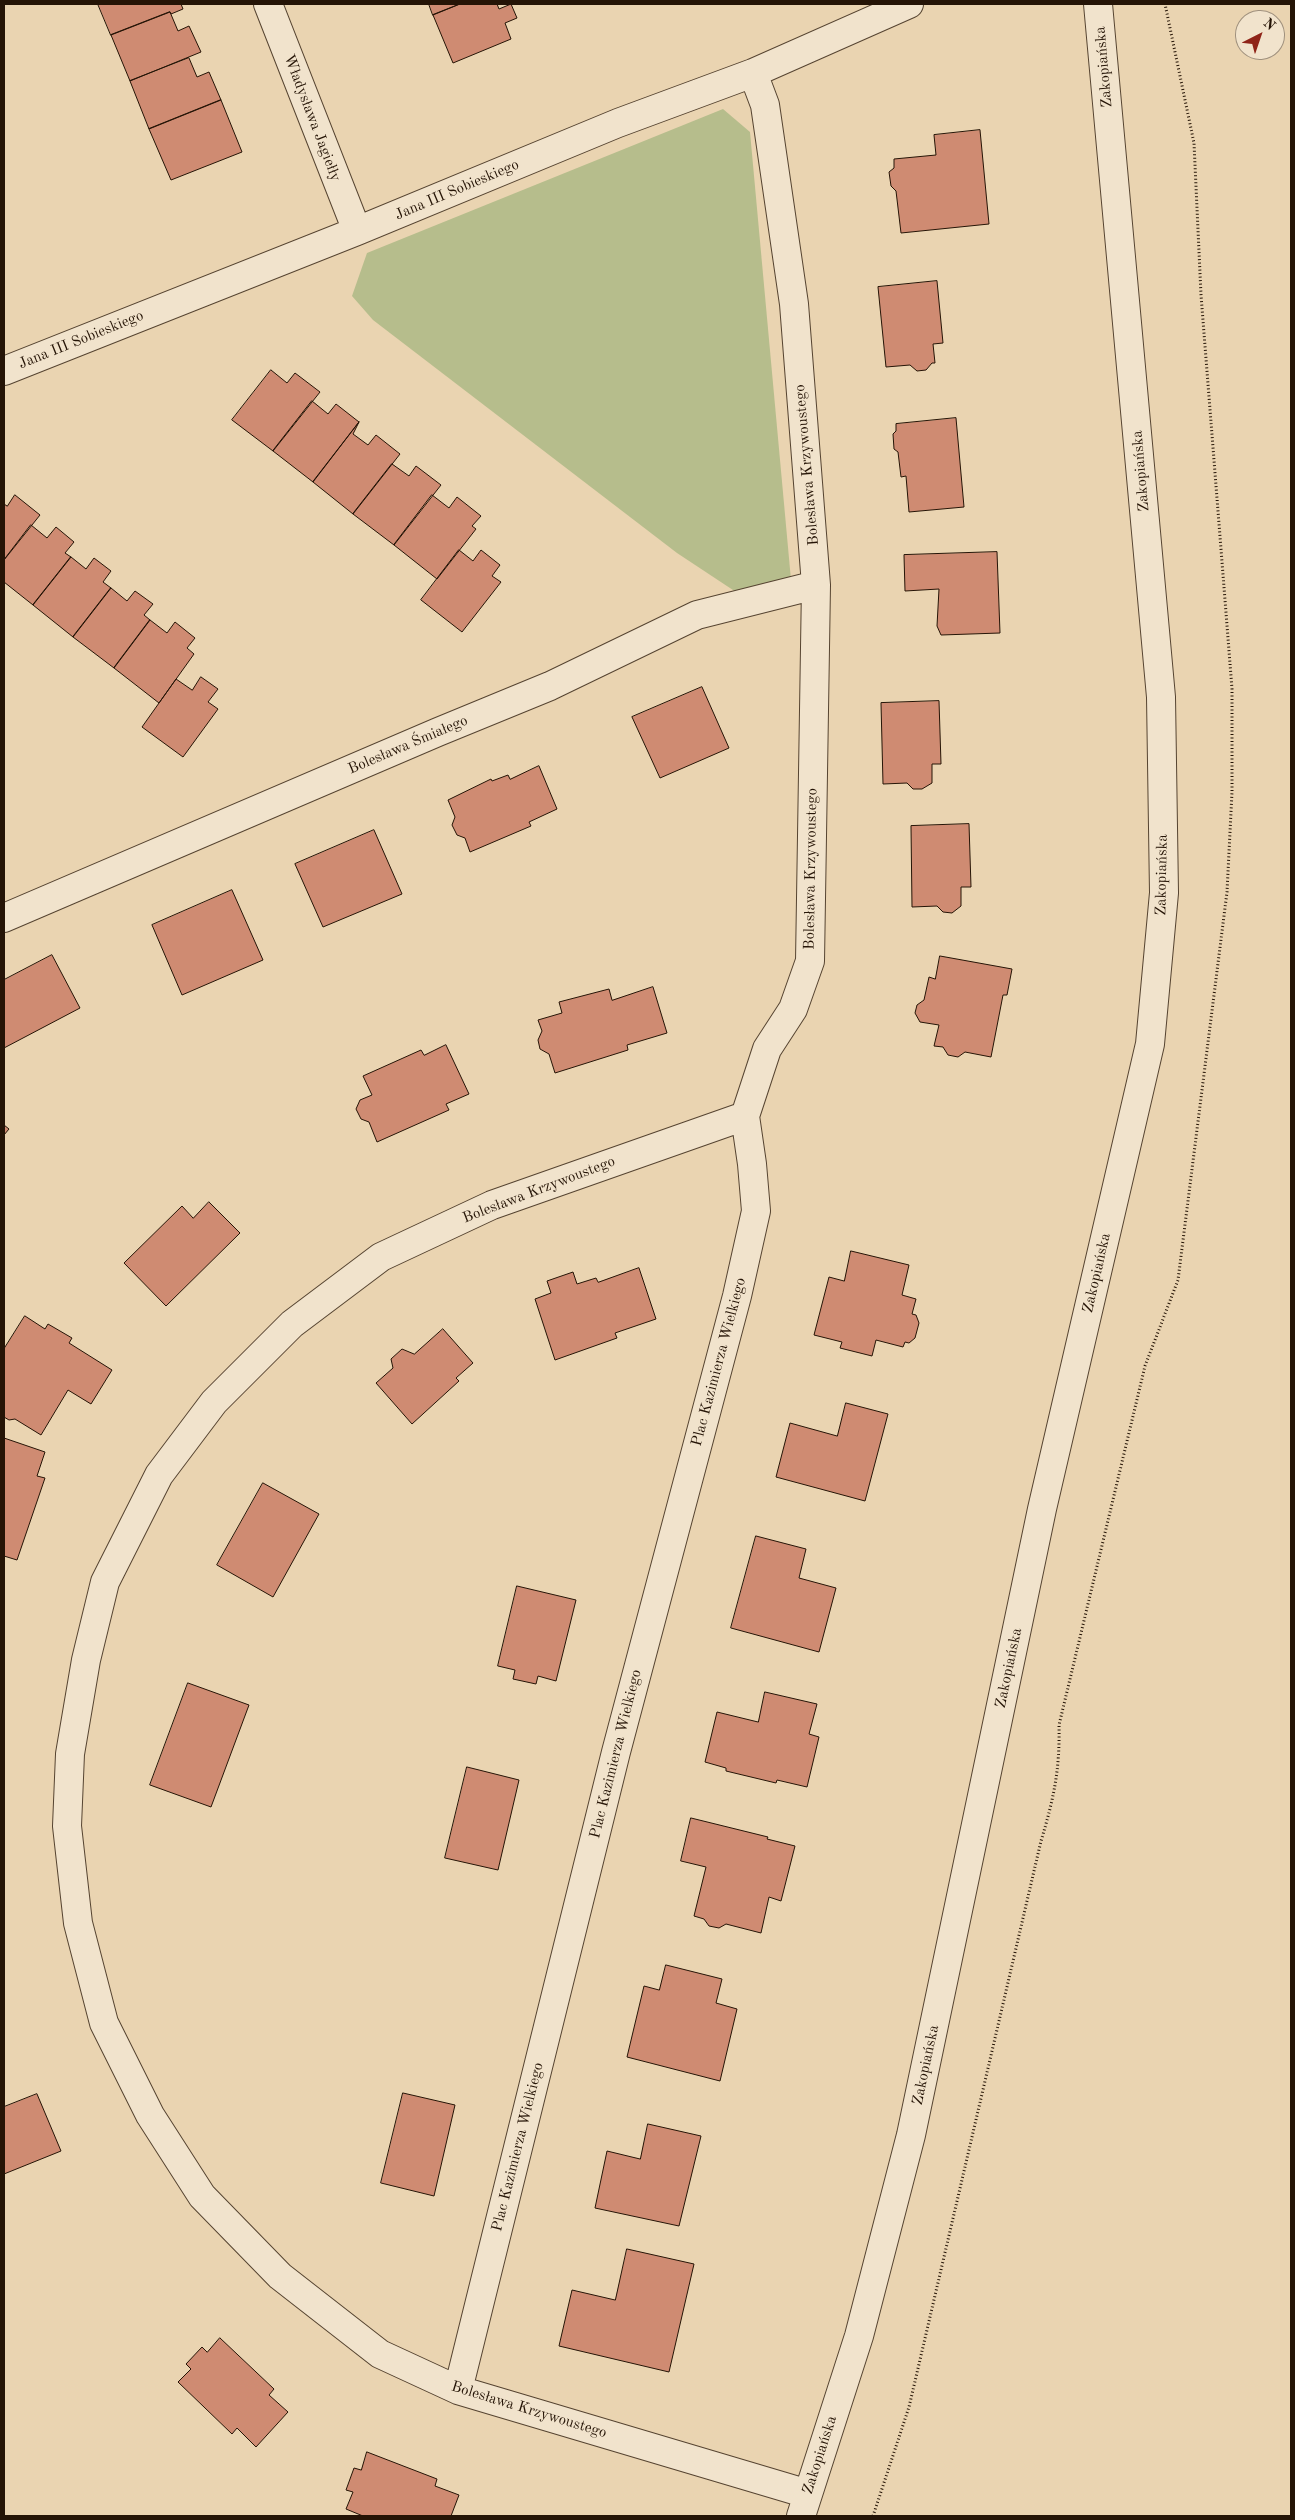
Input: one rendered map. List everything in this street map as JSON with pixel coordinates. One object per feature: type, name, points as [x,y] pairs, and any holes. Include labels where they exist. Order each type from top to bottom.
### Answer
[{"type":"street","name":"Władysława Jagiełły","points":[[268,4],[357,231]]},
{"type":"street","name":"Jana III Sobieskiego","points":[[4,371],[357,231],[618,123],[753,73],[909,4]]},
{"type":"street","name":"Zakopiańska","points":[[805,2505],[859,2336],[911,2135],[1042,1509],[1150,1044],[1164,893],[1161,697],[1098,4]]},
{"type":"street","name":"Bolesława Krzywoustego","points":[[753,73],[765,105],[794,304],[816,585],[810,961],[793,1009],[767,1049],[745,1116],[492,1205],[381,1257],[292,1324],[214,1402],[159,1475],[105,1582],[86,1660],[70,1754],[67,1826],[78,1923],[104,2022],[150,2115],[202,2196],[280,2276],[380,2354],[458,2390],[805,2505]]},
{"type":"street","name":"Bolesława Śmiałego","points":[[4,918],[550,686],[697,615],[816,585]]},
{"type":"street","name":"Plac Kazimierza Wielkiego","points":[[458,2390],[616,1752],[737,1296],[756,1211],[745,1116]]},
{"type":"green space","points":[[723,109],[750,132],[791,580],[739,594],[677,553],[373,320],[352,296],[367,253]]},
{"type":"building","points":[[98,4],[181,4],[183,9],[171,14],[170,12],[111,35]]},
{"type":"building","points":[[429,4],[460,4],[433,15]]},
{"type":"building","points":[[460,4],[497,4],[499,9],[511,4],[517,18],[505,23],[511,39],[453,63],[433,15]]},
{"type":"building","points":[[170,12],[178,31],[189,26],[201,52],[130,81],[111,35]]},
{"type":"building","points":[[189,58],[197,77],[209,72],[221,100],[149,129],[130,81]]},
{"type":"building","points":[[221,100],[242,152],[171,180],[149,129]]},
{"type":"building","points":[[980,130],[989,224],[901,233],[896,191],[891,186],[889,172],[894,168],[894,159],[936,155],[934,135]]},
{"type":"building","points":[[937,281],[943,343],[933,344],[935,363],[932,363],[926,370],[917,371],[910,365],[886,367],[878,287]]},
{"type":"building","points":[[271,370],[287,383],[295,373],[320,392],[273,451],[232,420]]},
{"type":"building","points":[[312,401],[328,414],[336,404],[359,422],[313,482],[273,451]]},
{"type":"building","points":[[956,418],[964,507],[909,512],[906,476],[901,477],[898,452],[894,449],[893,434],[896,431],[896,424]]},
{"type":"building","points":[[359,422],[353,434],[368,445],[376,435],[400,454],[353,514],[313,482]]},
{"type":"building","points":[[392,464],[409,476],[416,466],[441,485],[394,545],[353,514]]},
{"type":"building","points":[[15,495],[40,515],[4,560],[4,504],[7,506]]},
{"type":"building","points":[[432,495],[449,508],[457,497],[481,516],[472,526],[476,529],[437,579],[394,545]]},
{"type":"building","points":[[31,525],[47,538],[56,527],[74,542],[65,553],[71,557],[33,605],[4,582],[4,560]]},
{"type":"building","points":[[459,550],[473,561],[481,550],[500,565],[492,576],[501,582],[462,632],[421,600]]},
{"type":"building","points":[[997,552],[1000,633],[941,635],[937,626],[939,589],[905,591],[904,555]]},
{"type":"building","points":[[71,557],[86,569],[94,558],[111,571],[103,582],[111,588],[73,637],[33,605]]},
{"type":"building","points":[[111,588],[127,601],[135,591],[153,604],[144,615],[150,620],[114,668],[73,637]]},
{"type":"building","points":[[150,620],[167,633],[175,622],[195,638],[187,648],[194,654],[159,703],[114,668]]},
{"type":"building","points":[[201,677],[218,689],[208,702],[218,709],[183,757],[142,727],[176,679],[192,690]]},
{"type":"building","points":[[702,687],[729,748],[660,778],[632,717]]},
{"type":"building","points":[[939,701],[941,764],[932,764],[932,783],[922,789],[913,789],[907,783],[883,784],[881,703]]},
{"type":"building","points":[[539,766],[557,809],[529,822],[531,826],[470,852],[465,838],[457,835],[452,825],[455,817],[448,800],[491,779],[492,781],[508,775],[510,779]]},
{"type":"building","points":[[969,824],[971,887],[961,887],[961,906],[952,913],[943,912],[937,906],[912,907],[911,826]]},
{"type":"building","points":[[374,830],[402,894],[323,927],[295,864]]},
{"type":"building","points":[[232,890],[263,960],[182,995],[152,925]]},
{"type":"building","points":[[52,955],[80,1008],[4,1048],[4,980]]},
{"type":"building","points":[[940,956],[1012,969],[1007,995],[1003,995],[991,1057],[965,1052],[958,1057],[948,1055],[943,1047],[934,1046],[939,1025],[920,1022],[915,1013],[917,1005],[924,1000],[929,977],[935,979]]},
{"type":"building","points":[[653,987],[667,1033],[627,1045],[628,1050],[555,1073],[549,1054],[540,1049],[538,1040],[542,1031],[538,1020],[562,1013],[559,1002],[609,989],[612,1000]]},
{"type":"building","points":[[446,1045],[469,1094],[446,1104],[449,1110],[377,1142],[369,1122],[361,1119],[356,1109],[360,1100],[372,1095],[363,1076],[421,1050],[424,1055]]},
{"type":"building","points":[[4,1125],[9,1129],[4,1135]]},
{"type":"building","points":[[209,1202],[240,1233],[166,1306],[124,1263],[182,1206],[193,1218]]},
{"type":"building","points":[[851,1251],[909,1265],[902,1295],[916,1299],[912,1314],[916,1315],[919,1323],[915,1338],[909,1343],[905,1342],[903,1347],[876,1340],[872,1356],[840,1348],[842,1342],[814,1335],[829,1277],[844,1281]]},
{"type":"building","points":[[639,1268],[656,1319],[615,1333],[617,1338],[555,1360],[535,1299],[551,1293],[547,1281],[573,1272],[577,1284],[596,1278],[598,1282]]},
{"type":"building","points":[[25,1316],[45,1329],[48,1324],[72,1338],[69,1343],[112,1370],[91,1404],[68,1390],[41,1435],[15,1419],[9,1420],[4,1417],[4,1349]]},
{"type":"building","points":[[443,1329],[473,1363],[456,1378],[459,1381],[412,1424],[376,1383],[393,1368],[391,1359],[402,1349],[414,1354]]},
{"type":"building","points":[[846,1403],[888,1414],[865,1501],[776,1477],[790,1423],[837,1436]]},
{"type":"building","points":[[4,1438],[45,1452],[37,1476],[45,1478],[17,1560],[4,1556]]},
{"type":"building","points":[[263,1483],[319,1514],[273,1597],[217,1565]]},
{"type":"building","points":[[756,1536],[806,1549],[799,1578],[836,1588],[819,1652],[731,1628]]},
{"type":"building","points":[[517,1586],[576,1600],[556,1681],[538,1676],[536,1684],[513,1679],[515,1670],[498,1666]]},
{"type":"building","points":[[188,1683],[249,1705],[211,1807],[150,1785]]},
{"type":"building","points":[[765,1692],[817,1704],[809,1734],[819,1737],[807,1787],[777,1780],[776,1783],[726,1771],[726,1768],[705,1762],[717,1712],[758,1722]]},
{"type":"building","points":[[467,1767],[519,1780],[498,1870],[445,1858]]},
{"type":"building","points":[[691,1818],[768,1837],[767,1839],[795,1846],[781,1901],[769,1897],[761,1933],[726,1924],[719,1928],[709,1926],[704,1919],[694,1916],[706,1867],[681,1861]]},
{"type":"building","points":[[666,1965],[722,1979],[716,2003],[737,2009],[720,2081],[627,2057],[644,1986],[659,1990]]},
{"type":"building","points":[[403,2093],[455,2105],[434,2196],[381,2183]]},
{"type":"building","points":[[37,2094],[61,2151],[4,2174],[4,2107]]},
{"type":"building","points":[[648,2124],[701,2136],[679,2226],[595,2208],[607,2151],[640,2159]]},
{"type":"building","points":[[627,2249],[694,2264],[669,2372],[559,2346],[572,2290],[615,2300]]},
{"type":"building","points":[[220,2338],[274,2389],[269,2395],[288,2412],[256,2447],[237,2428],[232,2434],[178,2382],[191,2369],[186,2364],[202,2347],[207,2352]]},
{"type":"building","points":[[367,2452],[437,2479],[435,2486],[459,2495],[451,2516],[363,2516],[346,2509],[353,2492],[346,2490],[354,2468],[361,2470]]}]
